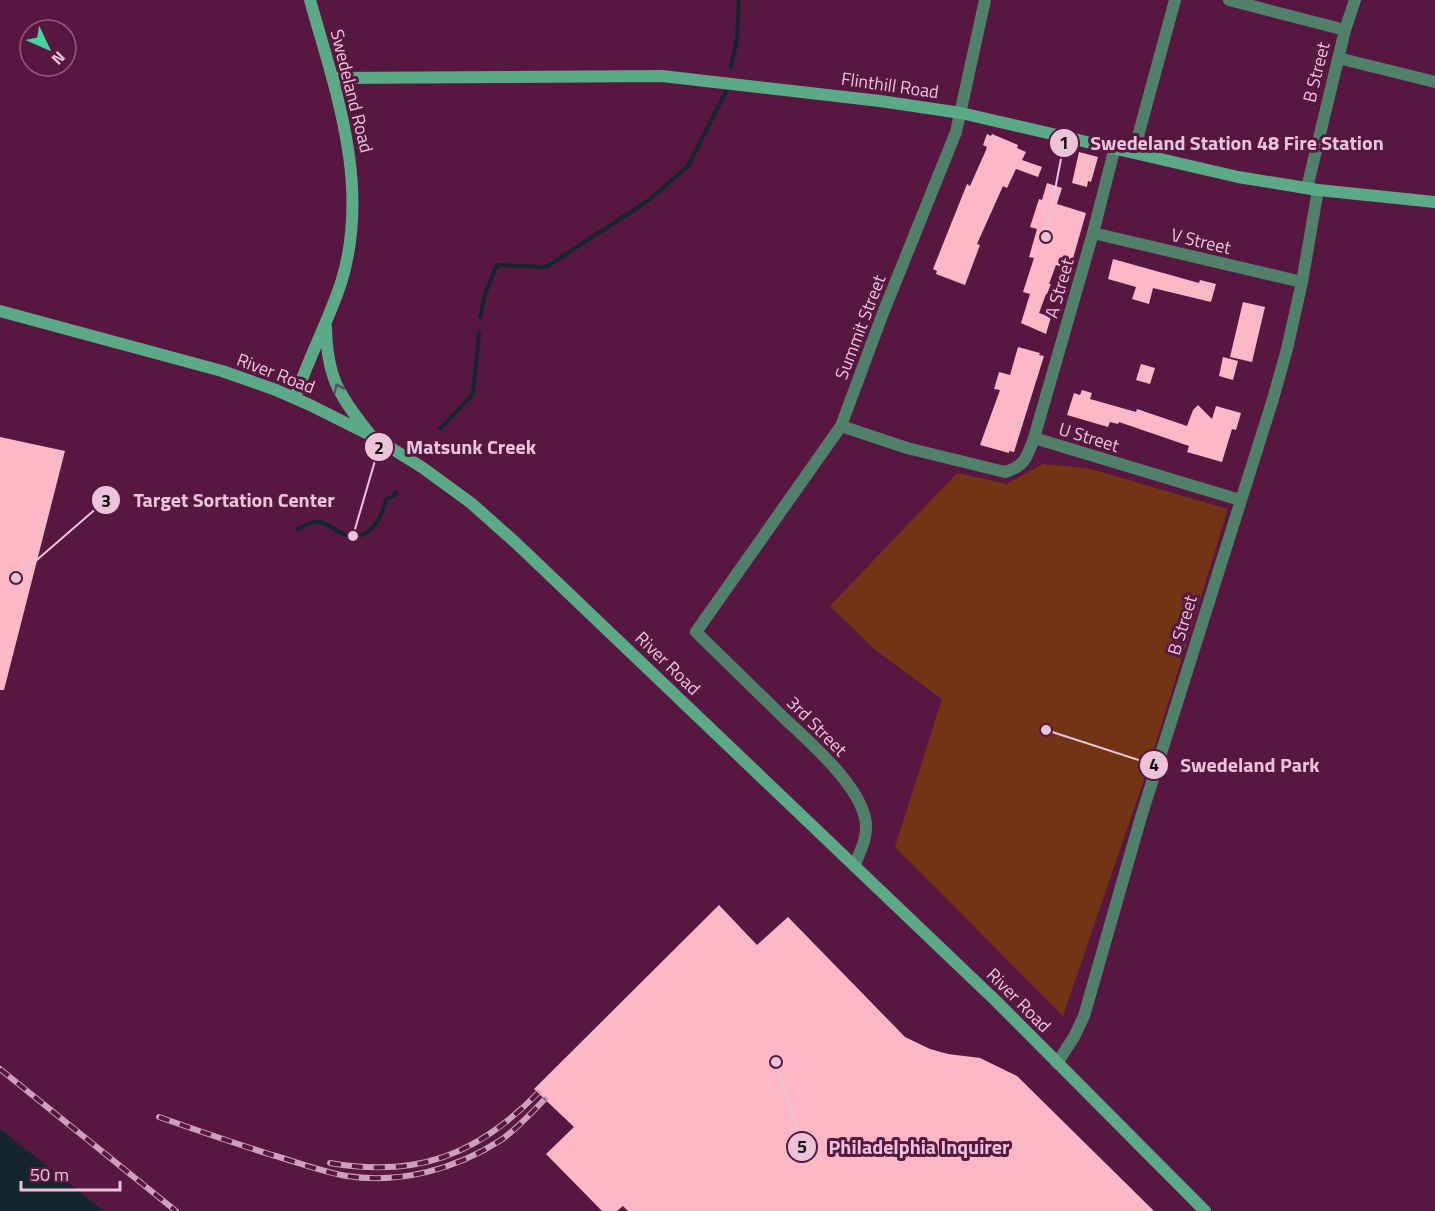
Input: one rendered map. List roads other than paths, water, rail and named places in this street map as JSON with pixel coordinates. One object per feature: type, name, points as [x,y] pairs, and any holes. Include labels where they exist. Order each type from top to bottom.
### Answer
[{"type":"main road","name":"Swedeland Road","points":[[295,398],[326,322],[346,264],[352,231],[351,159],[332,78],[310,0]]},
{"type":"main road","name":"Flinthill Road","points":[[332,78],[662,76],[961,113],[1134,151],[1238,177],[1312,189],[1435,202]]},
{"type":"main road","name":"River Road","points":[[0,311],[222,371],[295,398],[372,436],[447,485],[509,536],[988,993],[1205,1211]]},
{"type":"main road","points":[[326,322],[328,361],[335,383],[347,405],[372,436]]},
{"type":"street","name":"Summit Street","points":[[696,632],[842,426],[883,313],[956,132],[984,0]]},
{"type":"street","points":[[1134,151],[1175,0]]},
{"type":"street","points":[[1229,0],[1345,30]]},
{"type":"street","name":"B Street","points":[[1057,1063],[1084,1016],[1141,817],[1273,399],[1302,282],[1312,189],[1338,58],[1355,0]]},
{"type":"street","points":[[1338,58],[1435,82]]},
{"type":"street","name":"A Street","points":[[1034,438],[1093,233],[1115,147]]},
{"type":"street","name":"V Street","points":[[1093,233],[1302,282]]},
{"type":"street","name":"U Street","points":[[842,426],[907,448],[1005,472],[1015,469],[1024,462],[1034,438],[1240,500]]},
{"type":"street","name":"3rd Street","points":[[696,632],[820,753],[855,795],[867,825],[865,841],[854,866]]},
{"type":"water","points":[[0,1129],[104,1211],[0,1211]]},
{"type":"waterway","points":[[731,67],[737,38],[739,0]]},
{"type":"waterway","points":[[480,317],[485,294],[497,265],[546,267],[649,200],[688,166],[726,91]]},
{"type":"waterway","points":[[440,429],[473,394],[479,333]]},
{"type":"waterway","points":[[298,529],[320,522],[350,536],[366,533],[377,522],[386,499],[394,496],[396,492]]},
{"type":"railway","points":[[0,1069],[176,1211]]},
{"type":"railway","points":[[330,1163],[361,1167],[391,1167],[418,1164],[444,1157],[492,1132],[538,1093]]},
{"type":"railway","points":[[159,1117],[328,1172],[347,1176],[388,1178],[427,1172],[466,1159],[484,1150],[513,1131],[545,1099]]},
{"type":"place","name":"Swedeland Station 48 Fire Station","points":[[1046,237]]},
{"type":"place","name":"Matsunk Creek","points":[[353,536]]},
{"type":"place","name":"Target Sortation Center","points":[[16,578]]},
{"type":"place","name":"Swedeland Park","points":[[1046,730]]},
{"type":"place","name":"Philadelphia Inquirer","points":[[776,1062]]}]
